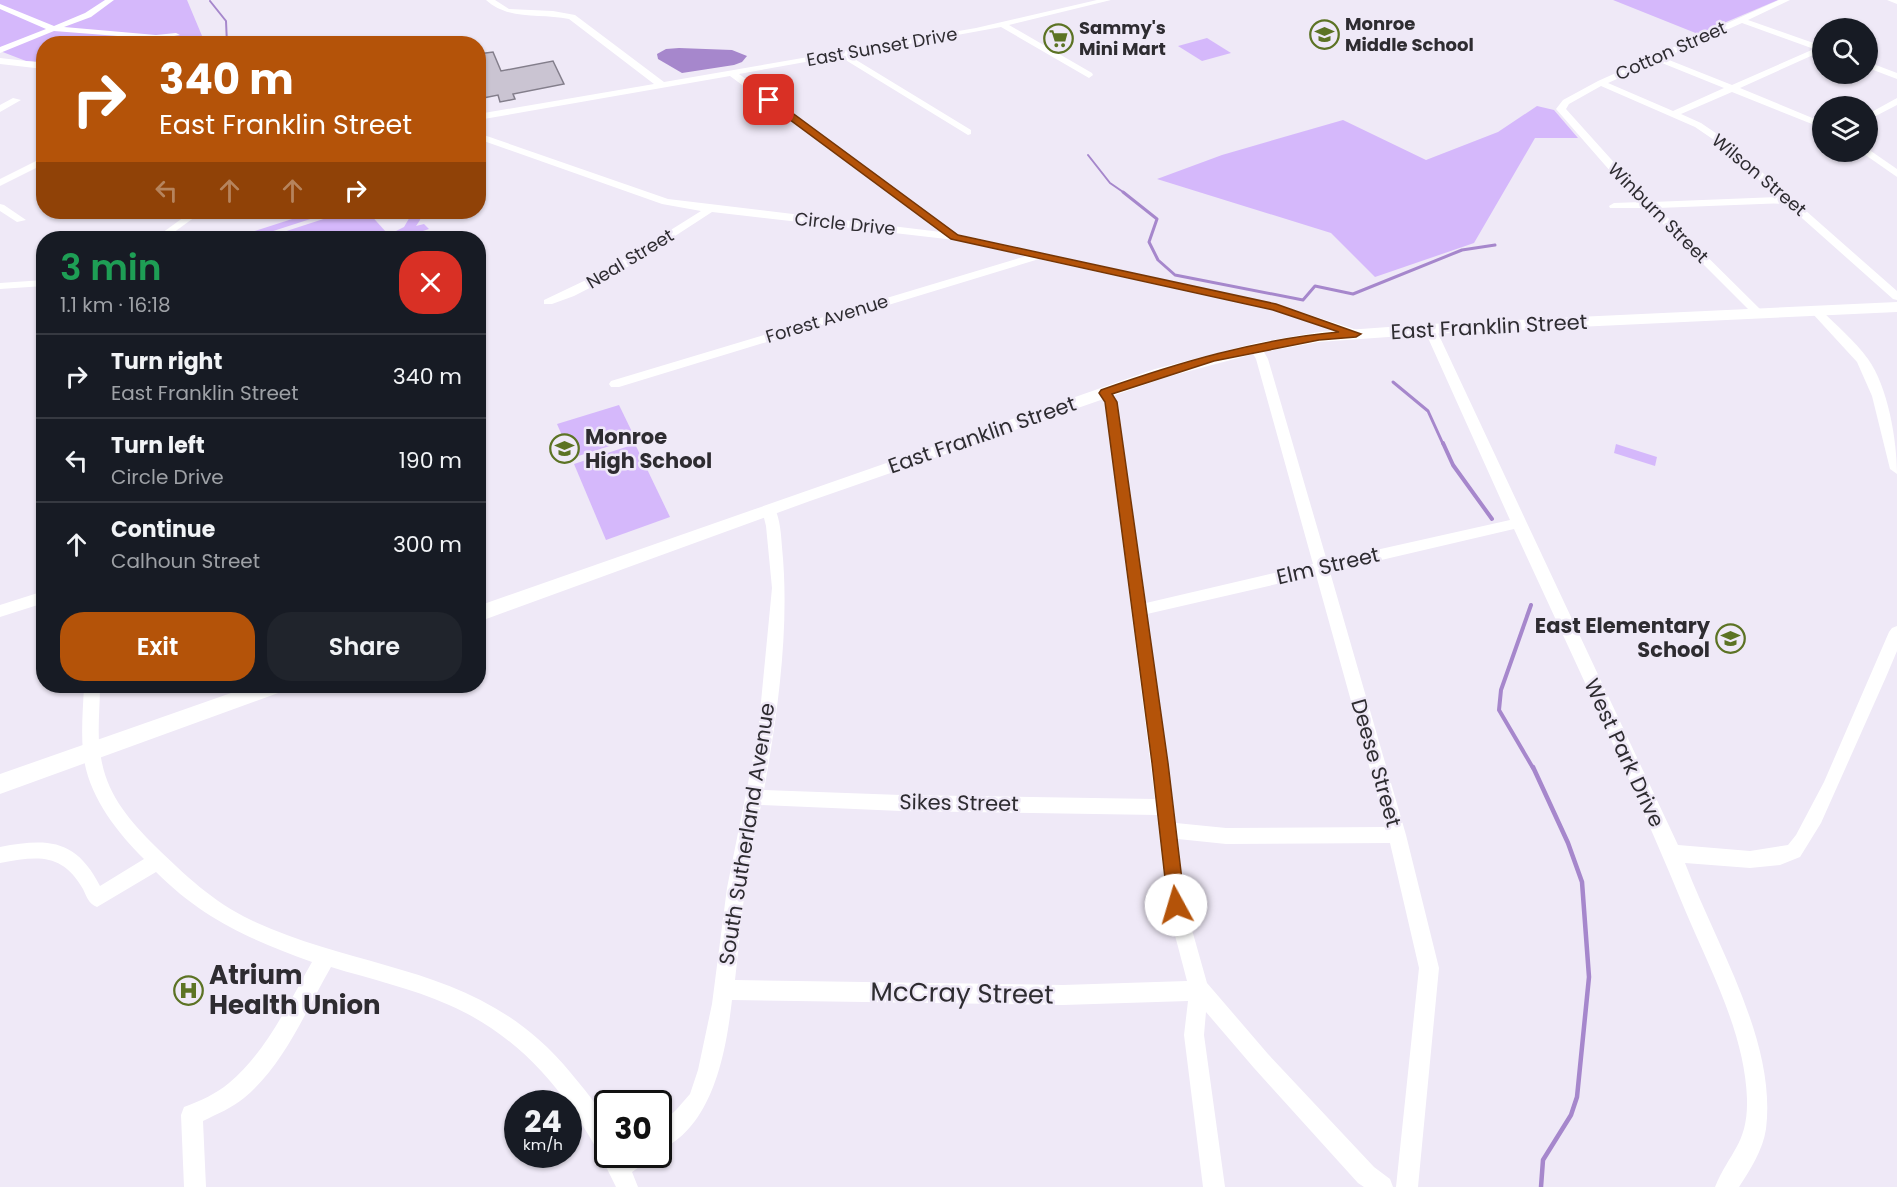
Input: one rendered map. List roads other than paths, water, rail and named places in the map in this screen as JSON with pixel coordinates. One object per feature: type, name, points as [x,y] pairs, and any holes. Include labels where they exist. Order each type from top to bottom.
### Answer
[{"type":"main road","name":"East Franklin Street","points":[[486,611],[1161,373],[1257,348],[1319,337],[1430,329],[1897,307]]},
{"type":"main road","points":[[0,784],[255,693]]},
{"type":"street","points":[[0,50],[88,15],[110,0]]},
{"type":"street","points":[[490,0],[507,11],[553,13],[572,17],[662,85]]},
{"type":"street","name":"East Sunset Drive","points":[[486,116],[1004,25],[1107,0]]},
{"type":"street","name":"Cotton Street","points":[[1562,110],[1566,102],[1601,83],[1786,0]]},
{"type":"street","points":[[1891,0],[1897,2]]},
{"type":"street","points":[[0,6],[54,28],[89,33],[176,35]]},
{"type":"street","points":[[1741,20],[1812,45]]},
{"type":"street","points":[[1004,25],[1089,75]]},
{"type":"street","points":[[1674,114],[1812,53]]},
{"type":"street","points":[[841,54],[968,132]]},
{"type":"street","points":[[1657,58],[1812,121]]},
{"type":"street","points":[[0,62],[36,65]]},
{"type":"street","points":[[1878,68],[1897,75]]},
{"type":"street","points":[[732,73],[955,237]]},
{"type":"street","name":"Wilson Street","points":[[1601,83],[1698,125],[1720,140],[1897,297]]},
{"type":"street","points":[[0,109],[16,100]]},
{"type":"street","points":[[1878,111],[1897,101]]},
{"type":"street","points":[[1883,108],[1897,115]]},
{"type":"street","name":"Winburn Street","points":[[1562,110],[1600,154],[1758,313]]},
{"type":"street","name":"Circle Drive","points":[[486,139],[666,202],[955,237],[1268,306],[1356,334]]},
{"type":"street","points":[[1878,160],[1897,174]]},
{"type":"street","points":[[0,183],[36,164]]},
{"type":"street","points":[[1614,207],[1788,200]]},
{"type":"street","points":[[0,207],[21,220]]},
{"type":"street","name":"Neal Street","points":[[548,303],[593,282],[658,244],[710,209]]},
{"type":"street","points":[[170,231],[187,219]]},
{"type":"street","name":"Forest Avenue","points":[[615,384],[1040,255]]},
{"type":"street","points":[[0,286],[36,284]]},
{"type":"street","points":[[1816,311],[1863,361],[1878,396],[1897,469]]},
{"type":"street","name":"West Park Drive","points":[[1430,329],[1517,523],[1672,853],[1690,904],[1726,985],[1747,1046],[1756,1082],[1757,1112],[1754,1132],[1726,1187]]},
{"type":"street","name":"Deese Street","points":[[1257,348],[1262,358],[1290,465],[1322,566],[1328,598],[1397,835],[1429,968],[1407,1187]]},
{"type":"street","points":[[1105,393],[1111,402],[1176,905],[1199,988],[1194,1035],[1214,1187]]},
{"type":"street","name":"South Sutherland Avenue","points":[[672,1128],[684,1118],[698,1100],[708,1070],[724,990],[729,929],[766,734],[779,588],[773,526],[769,510]]},
{"type":"street","name":"Elm Street","points":[[1139,610],[1322,566],[1517,523]]},
{"type":"street","points":[[0,611],[36,600]]},
{"type":"street","points":[[1672,853],[1762,860],[1796,850],[1806,837],[1897,632]]},
{"type":"street","points":[[92,693],[93,763],[123,826],[211,908],[262,934],[326,957],[452,995],[488,1014],[518,1033],[542,1056],[574,1094],[594,1125]]},
{"type":"street","name":"Sikes Street","points":[[754,797],[901,803],[1165,807]]},
{"type":"street","points":[[1168,830],[1226,836],[1397,835]]},
{"type":"street","points":[[0,855],[38,849],[51,850],[68,856],[83,871],[97,898],[158,861]]},
{"type":"street","points":[[195,1187],[192,1115],[236,1091],[262,1063],[326,957]]},
{"type":"street","points":[[1199,988],[1261,1062],[1366,1175],[1382,1187]]},
{"type":"street","name":"McCray Street","points":[[724,990],[1063,995],[1180,993],[1199,988]]},
{"type":"waterway","points":[[210,1],[226,21],[227,36]]},
{"type":"waterway","points":[[1088,155],[1110,183],[1126,194]]},
{"type":"waterway","points":[[1123,192],[1157,219],[1149,242],[1158,260],[1175,275],[1303,300],[1315,286],[1353,294],[1462,250],[1495,245]]},
{"type":"waterway","points":[[1393,382],[1428,411],[1443,444]]},
{"type":"waterway","points":[[1443,443],[1453,465],[1492,519]]},
{"type":"waterway","points":[[1531,605],[1501,690],[1499,710],[1533,768]]},
{"type":"waterway","points":[[1533,767],[1568,843],[1582,882],[1589,977],[1577,1097],[1571,1115],[1543,1160],[1541,1187]]},
{"type":"place","name":"Monroe Middle School","points":[[1324,34]]},
{"type":"place","name":"Sammy's Mini Mart","points":[[1058,38]]},
{"type":"place","name":"Monroe High School","points":[[564,449]]},
{"type":"place","name":"East Elementary School","points":[[1731,638]]},
{"type":"place","name":"Atrium Health Union","points":[[188,990]]}]
